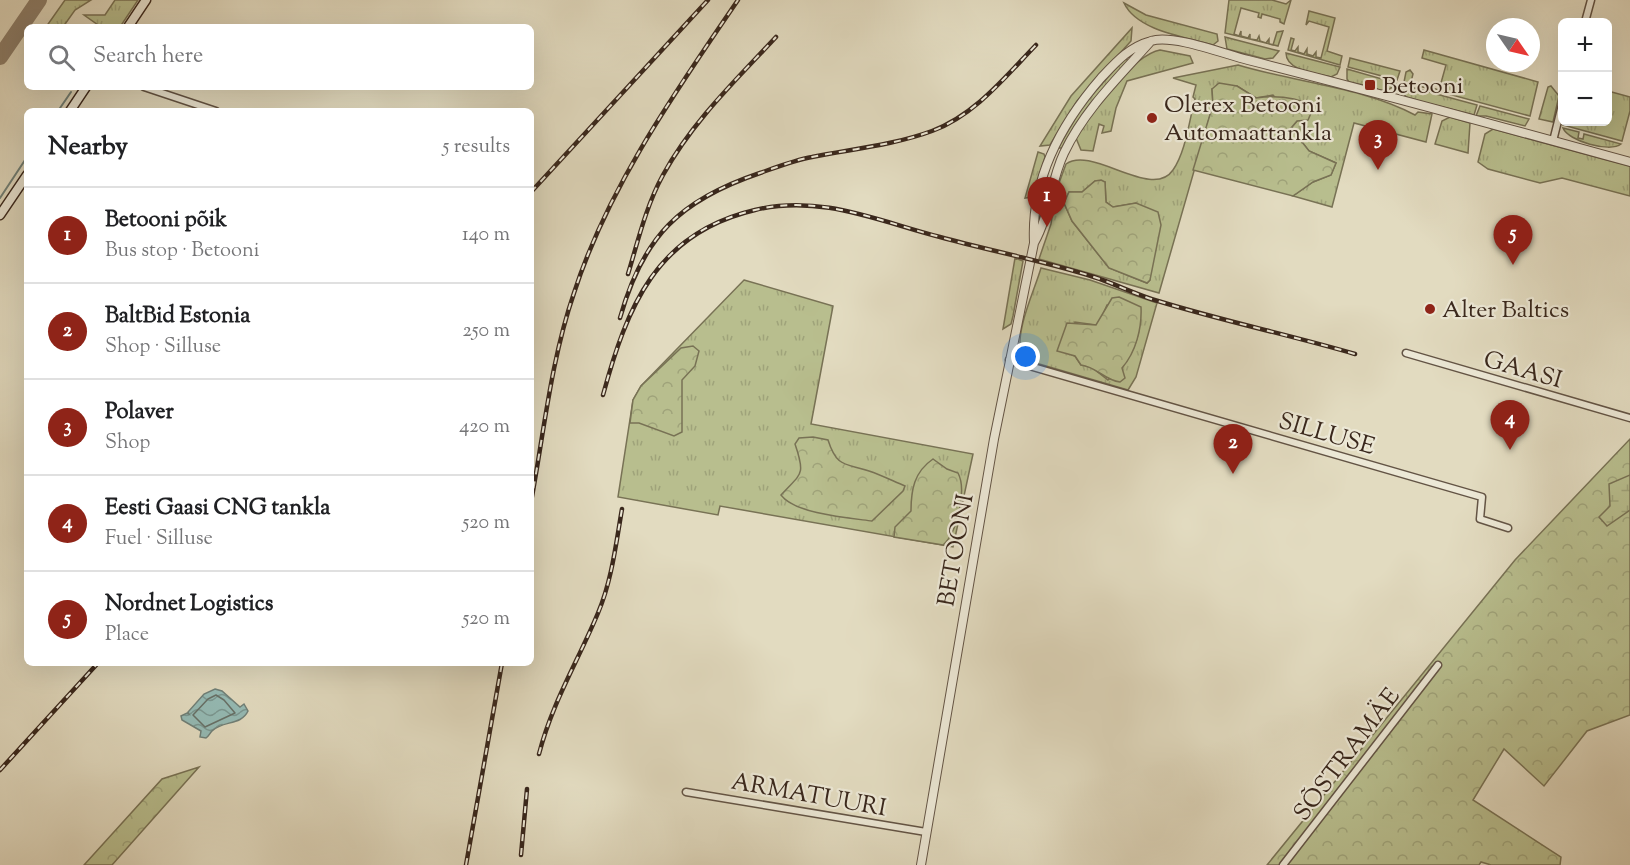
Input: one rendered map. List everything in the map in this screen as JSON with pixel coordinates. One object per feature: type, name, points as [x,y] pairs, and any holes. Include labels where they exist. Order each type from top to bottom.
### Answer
[{"type":"main road","points":[[130,24],[146,0]]},
{"type":"main road","points":[[72,108],[85,90]]},
{"type":"main road","points":[[0,215],[24,179]]},
{"type":"street","points":[[1586,18],[1591,0]]},
{"type":"street","name":"BETOONI","points":[[921,865],[1009,360],[1034,243],[1033,221],[1036,204],[1048,161],[1062,132],[1087,95],[1127,51],[1151,41],[1163,39],[1173,41],[1630,162]]},
{"type":"street","name":"BETOONI","points":[[1034,243],[1043,226],[1056,173],[1080,123],[1151,41]]},
{"type":"street","points":[[153,90],[207,108]]},
{"type":"street","points":[[1553,141],[1558,123]]},
{"type":"street","name":"GAASI","points":[[1406,353],[1630,418]]},
{"type":"street","name":"SILLUSE","points":[[1009,360],[1482,497],[1480,519],[1508,528]]},
{"type":"street","name":"SÕSTRAMÄE","points":[[1283,865],[1438,665]]},
{"type":"street","name":"ARMATUURI","points":[[686,792],[926,832]]},
{"type":"green space","points":[[65,0],[91,0],[75,10],[65,24],[48,24]]},
{"type":"green space","points":[[115,0],[138,0],[122,24],[97,24],[84,15],[105,15]]},
{"type":"green space","points":[[1229,0],[1272,0],[1286,4],[1291,0],[1284,24],[1280,22],[1280,19],[1262,14],[1261,18],[1258,17],[1259,13],[1241,8],[1234,34],[1239,36],[1241,31],[1241,36],[1248,38],[1250,34],[1250,39],[1257,40],[1259,36],[1260,41],[1266,43],[1269,39],[1269,44],[1225,33]]},
{"type":"green space","points":[[1124,3],[1146,15],[1217,34],[1218,41],[1213,45],[1163,32],[1130,13]]},
{"type":"green space","points":[[1309,11],[1335,18],[1327,51],[1342,56],[1340,65],[1288,50],[1291,38],[1294,39],[1291,50],[1295,51],[1298,47],[1298,52],[1304,54],[1307,49],[1307,54],[1313,56],[1316,52],[1316,57],[1321,58],[1329,27],[1309,21],[1306,25]]},
{"type":"green space","points":[[1132,28],[1131,41],[1077,101],[1050,145],[1040,146],[1071,96]]},
{"type":"green space","points":[[1283,31],[1278,46],[1273,45],[1277,32]]},
{"type":"green space","points":[[1225,37],[1279,51],[1273,58],[1265,59],[1227,49]]},
{"type":"green space","points":[[1160,50],[1190,56],[1193,63],[1127,81],[1116,108],[1111,131],[1102,133],[1104,126],[1099,124],[1093,151],[1081,150],[1076,138],[1090,115],[1112,87],[1137,63],[1149,54]]},
{"type":"green space","points":[[1424,50],[1486,67],[1486,72],[1502,72],[1538,82],[1530,116],[1404,82],[1406,72],[1410,70],[1413,74],[1411,82],[1439,90],[1446,65],[1422,58]]},
{"type":"green space","points":[[1286,53],[1340,67],[1337,74],[1331,77],[1311,72],[1291,64]]},
{"type":"green space","points":[[1126,57],[1128,62],[1087,108],[1062,148],[1058,148],[1083,105]]},
{"type":"green space","points":[[1350,58],[1400,71],[1397,80],[1348,67]]},
{"type":"green space","points":[[1238,65],[1352,92],[1415,115],[1418,112],[1432,114],[1426,142],[1354,123],[1332,207],[1293,196],[1313,182],[1331,175],[1336,163],[1309,151],[1291,128],[1297,121],[1273,95],[1256,98],[1237,86],[1212,89],[1213,105],[1159,293],[1039,259],[1051,224],[1055,194],[1066,164],[1077,160],[1091,161],[1137,177],[1151,179],[1163,178],[1173,170],[1187,136],[1196,85],[1173,78]],"holes":[[[1095,181],[1105,182],[1106,202],[1113,207],[1136,203],[1150,280],[1147,283],[1109,268],[1072,221],[1064,203],[1069,192],[1082,192]]]},
{"type":"green space","points":[[1347,69],[1396,83],[1396,85],[1386,91],[1379,90],[1367,82],[1363,85],[1349,82]]},
{"type":"green space","points":[[1219,83],[1237,86],[1256,98],[1285,98],[1314,106],[1308,120],[1297,121],[1291,128],[1309,151],[1336,163],[1331,175],[1313,182],[1293,196],[1193,170],[1213,105],[1212,89]]},
{"type":"green space","points":[[1403,85],[1477,105],[1474,115],[1407,98],[1402,92]]},
{"type":"green space","points":[[1551,86],[1558,95],[1553,122],[1539,119],[1548,87]]},
{"type":"green space","points":[[1612,92],[1630,97],[1630,111],[1622,141],[1567,126],[1612,126]]},
{"type":"green space","points":[[1480,106],[1529,119],[1525,126],[1486,116],[1476,116]]},
{"type":"green space","points":[[1450,117],[1470,123],[1468,153],[1435,144],[1442,121]]},
{"type":"green space","points":[[1563,128],[1579,132],[1578,138],[1583,139],[1584,134],[1621,144],[1608,147],[1590,144],[1566,133]]},
{"type":"green space","points":[[1493,129],[1630,166],[1630,196],[1562,178],[1540,183],[1488,169],[1478,162],[1485,134]]},
{"type":"green space","points":[[1038,152],[1044,154],[1045,157],[1033,197],[1025,198]]},
{"type":"green space","points":[[1095,181],[1105,182],[1106,202],[1113,207],[1136,203],[1158,212],[1161,225],[1150,280],[1147,283],[1109,268],[1072,221],[1064,203],[1069,192],[1082,192]]},
{"type":"green space","points":[[1015,258],[1023,261],[1011,324],[1003,329]]},
{"type":"green space","points":[[1041,268],[1090,280],[1157,303],[1136,377],[1128,390],[1029,361],[1021,355],[1023,323]],"holes":[[[1107,305],[1140,307],[1137,339],[1129,357],[1108,380],[1090,366],[1081,365],[1075,356],[1066,352],[1075,322],[1096,325]]]},
{"type":"green space","points":[[744,280],[833,306],[811,424],[973,454],[953,547],[720,506],[718,515],[618,497],[633,400],[641,386]]},
{"type":"green space","points":[[1119,297],[1141,307],[1137,339],[1131,355],[1122,368],[1125,378],[1120,382],[1081,365],[1075,356],[1057,351],[1067,323],[1096,325],[1112,298]]},
{"type":"green space","points":[[693,346],[699,351],[695,366],[682,380],[682,432],[674,436],[639,423],[630,423],[633,400],[641,386],[681,348]]},
{"type":"green space","points":[[813,437],[828,440],[835,456],[843,463],[905,486],[903,491],[872,521],[810,511],[788,501],[781,495],[797,478],[801,468],[795,444],[799,438]]},
{"type":"green space","points":[[1630,439],[1630,715],[1587,731],[1544,786],[1504,749],[1473,800],[1561,857],[1560,865],[1491,865],[1481,862],[1479,865],[1267,865],[1515,560]]},
{"type":"green space","points":[[933,459],[947,469],[958,473],[961,480],[961,500],[953,531],[943,545],[894,537],[895,527],[911,511],[913,489],[918,476]]},
{"type":"green space","points":[[1630,475],[1630,510],[1607,526],[1599,517],[1610,506],[1609,484]]},
{"type":"green space","points":[[199,767],[112,865],[84,865],[162,779]]},
{"type":"water","points":[[215,689],[222,691],[240,707],[244,704],[248,711],[241,719],[216,728],[206,738],[200,737],[201,731],[182,720],[181,716],[189,714],[188,712],[204,694]]},
{"type":"waterway","points":[[60,108],[71,92]]},
{"type":"waterway","points":[[0,198],[24,162]]},
{"type":"taxiway","points":[[0,57],[39,0]]},
{"type":"railway","points":[[534,189],[708,0]]},
{"type":"railway","points":[[534,484],[559,344],[588,254],[624,178],[691,69],[738,0]]},
{"type":"railway","points":[[628,274],[652,199],[674,156],[715,103],[776,37]]},
{"type":"railway","points":[[620,318],[629,289],[653,243],[687,209],[732,184],[786,164],[806,158],[903,140],[948,124],[989,94],[1036,45]]},
{"type":"railway","points":[[603,395],[623,332],[636,304],[651,278],[670,255],[693,236],[721,221],[755,210],[779,206],[826,207],[871,217],[1075,271],[1150,299],[1355,354]]},
{"type":"railway","points":[[539,754],[558,700],[603,600],[613,561],[622,509]]},
{"type":"railway","points":[[0,770],[95,666]]},
{"type":"railway","points":[[466,865],[501,666]]},
{"type":"railway","points":[[521,855],[527,789]]},
{"type":"place","name":"Betooni","points":[[1370,85]]},
{"type":"place","name":"Olerex Betooni Automaattankla","points":[[1152,118]]},
{"type":"place","name":"Polaver","points":[[1378,170]]},
{"type":"place","name":"Betooni põik","points":[[1047,227]]},
{"type":"place","name":"Nordnet Logistics","points":[[1513,265]]},
{"type":"place","name":"Alter Baltics","points":[[1430,309]]},
{"type":"place","name":"Eesti Gaasi CNG tankla","points":[[1510,450]]},
{"type":"place","name":"BaltBid Estonia","points":[[1233,474]]}]
